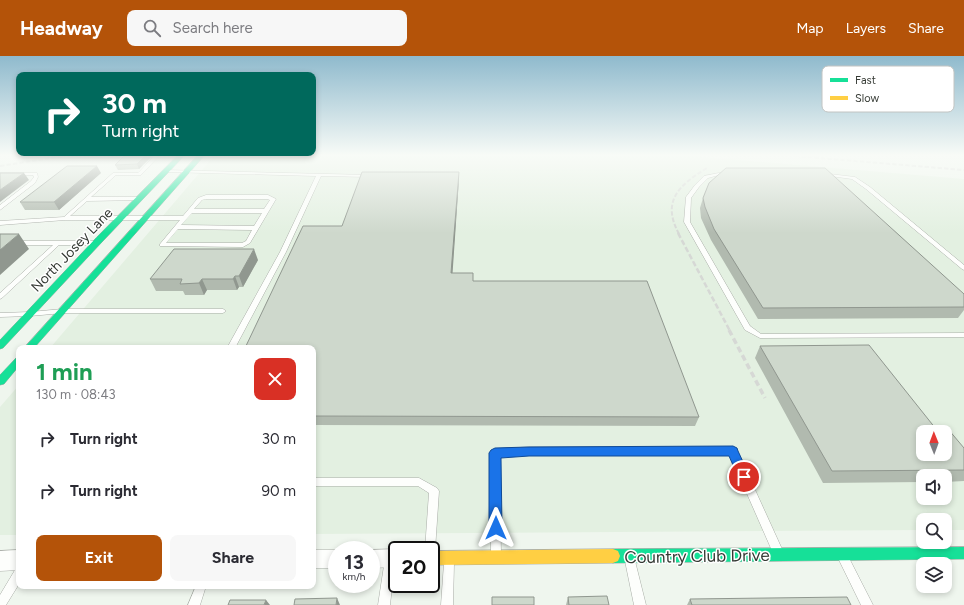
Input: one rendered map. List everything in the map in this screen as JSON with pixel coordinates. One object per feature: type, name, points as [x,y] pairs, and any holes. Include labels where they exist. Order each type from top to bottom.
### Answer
[{"type":"main road","name":"North Josey Lane","points":[[0,346],[96,243],[157,182]]},
{"type":"main road","points":[[32,345],[179,182]]},
{"type":"main road","points":[[0,381],[16,363]]},
{"type":"main road","name":"Country Club Drive","points":[[440,558],[964,553]]},
{"type":"street","points":[[316,559],[328,559]]},
{"type":"street","points":[[0,561],[16,560]]},
{"type":"lane","points":[[0,208],[33,182]]},
{"type":"lane","points":[[65,218],[106,182]]},
{"type":"lane","points":[[233,345],[283,252],[316,182]]},
{"type":"lane","points":[[701,182],[688,198],[687,222],[747,328],[760,336],[964,335]]},
{"type":"lane","points":[[857,182],[964,268]]},
{"type":"lane","points":[[206,197],[268,197],[273,199],[266,211],[248,242],[243,245],[162,245],[200,199],[206,197]]},
{"type":"lane","points":[[86,199],[140,199]]},
{"type":"lane","points":[[190,211],[266,211]]},
{"type":"lane","points":[[0,223],[65,218],[184,218]]},
{"type":"lane","points":[[176,227],[256,228]]},
{"type":"lane","points":[[0,243],[96,243]]},
{"type":"lane","points":[[0,297],[58,243]]},
{"type":"lane","points":[[0,315],[63,311],[223,311]]},
{"type":"lane","points":[[496,558],[495,453],[529,451],[733,451],[779,555]]},
{"type":"lane","points":[[316,484],[419,482],[434,491],[431,541]]},
{"type":"lane","points":[[841,554],[867,605]]},
{"type":"lane","points":[[629,556],[640,605]]},
{"type":"lane","points":[[447,605],[449,558]]},
{"type":"lane","points":[[0,604],[16,579]]},
{"type":"lane","points":[[384,605],[388,586]]},
{"type":"lane","points":[[194,605],[200,589]]},
{"type":"shaded area","points":[[192,182],[964,182],[964,530],[952,530],[952,513],[916,513],[916,530],[316,534],[316,345],[53,345]]},
{"type":"shaded area","points":[[16,388],[16,535],[0,535],[0,407]]},
{"type":"building","points":[[0,182],[12,182],[0,190]]},
{"type":"building","points":[[47,182],[78,182],[54,202],[20,202]]},
{"type":"building","points":[[358,182],[458,182],[451,273],[473,273],[473,281],[647,281],[699,417],[316,416],[316,345],[246,345],[303,226],[342,226]]},
{"type":"building","points":[[711,182],[840,182],[964,294],[964,307],[763,308],[714,229],[703,198]]},
{"type":"building","points":[[0,234],[19,234],[0,250]]},
{"type":"building","points":[[174,249],[254,249],[239,276],[235,276],[233,279],[202,279],[199,283],[180,284],[182,279],[150,279]]},
{"type":"building","points":[[869,345],[933,425],[916,425],[916,461],[952,461],[952,434],[964,448],[964,470],[916,469],[916,470],[832,471],[760,346]]},
{"type":"building","points":[[607,596],[609,605],[569,605],[568,597]]},
{"type":"building","points":[[492,597],[534,597],[534,605],[492,605]]},
{"type":"building","points":[[847,597],[851,605],[692,605],[690,599]]},
{"type":"building","points":[[337,598],[336,605],[294,605],[295,599]]},
{"type":"building","points":[[230,600],[266,600],[264,605],[228,605]]},
{"type":"railway","points":[[679,234],[672,212],[673,203],[676,195],[687,182]]},
{"type":"railway","points":[[678,233],[730,331]]},
{"type":"railway","points":[[729,330],[765,398]]},
{"type":"traffic: fast","points":[[0,346],[156,182]]},
{"type":"traffic: fast","points":[[32,345],[178,182]]},
{"type":"traffic: fast","points":[[0,381],[16,363]]},
{"type":"traffic: fast","points":[[613,556],[964,553]]},
{"type":"traffic: slow","points":[[440,558],[613,556]]},
{"type":"route","points":[[496,528],[495,453],[529,451],[733,451],[744,477]]}]
